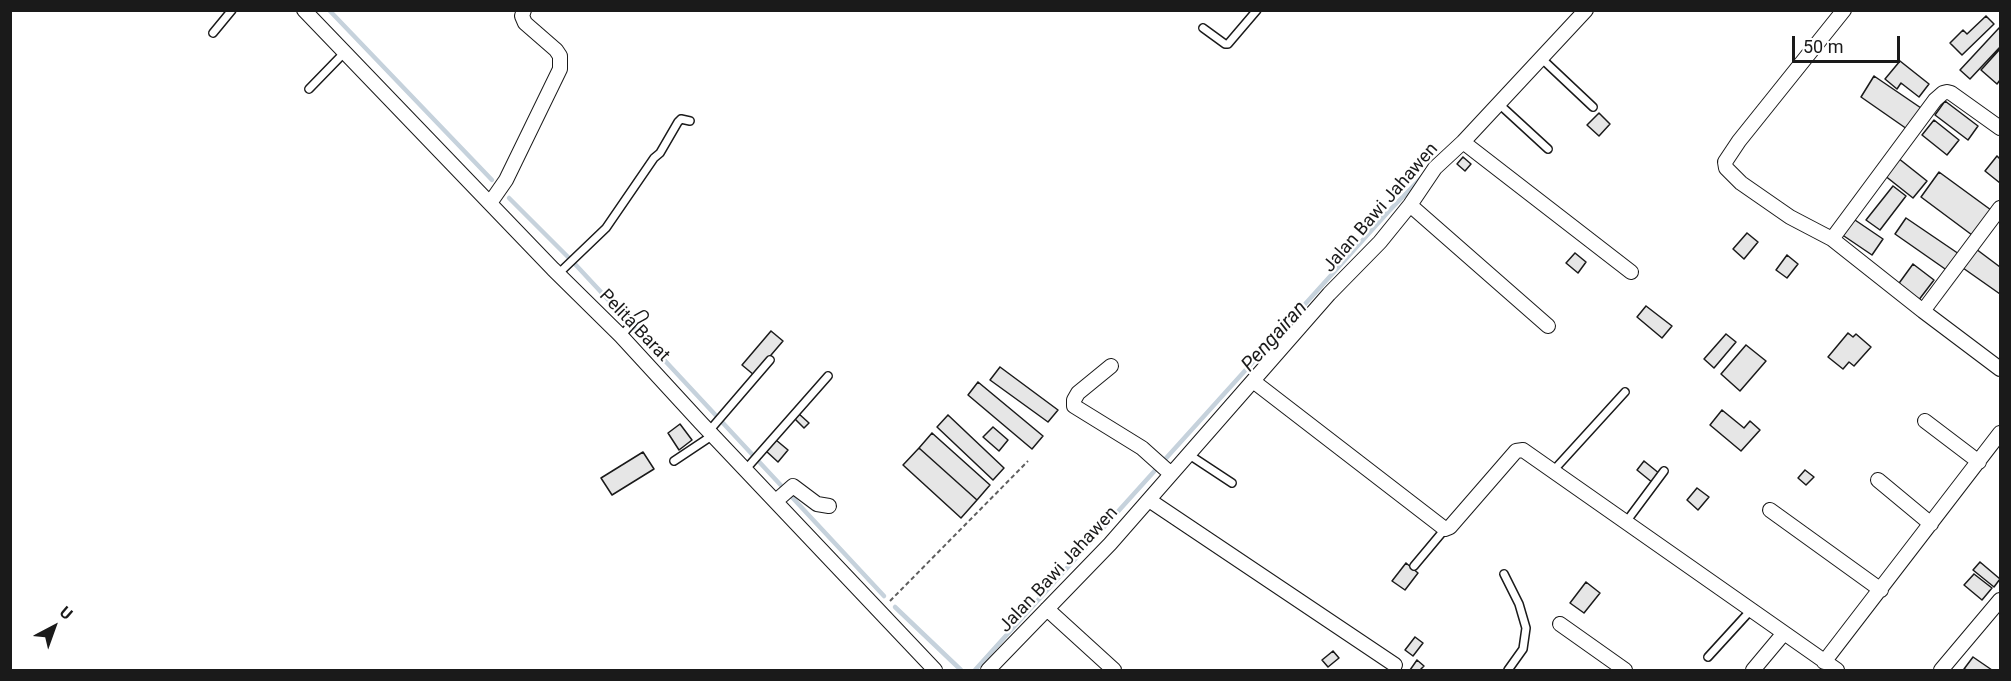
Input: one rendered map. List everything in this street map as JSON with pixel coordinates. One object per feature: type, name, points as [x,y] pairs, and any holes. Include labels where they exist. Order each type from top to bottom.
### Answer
[{"type":"street","name":"Pelita Barat","points":[[304,10],[558,274],[621,336],[935,670]]},
{"type":"street","points":[[489,203],[506,180],[561,64],[556,50],[525,23],[522,16],[524,10]]},
{"type":"street","name":"Jalan Bawi Jahawen","points":[[988,670],[1149,500],[1329,294],[1380,242],[1410,205],[1435,168],[1463,142],[1586,10]]},
{"type":"street","points":[[1844,10],[1739,141],[1725,162],[1726,168],[1741,183],[1790,217],[1832,239],[2001,369]]},
{"type":"street","points":[[1832,239],[1942,93],[1951,93],[2001,129]]},
{"type":"street","points":[[1463,142],[1631,272]]},
{"type":"street","points":[[1410,205],[1548,326]]},
{"type":"street","points":[[1923,311],[2001,208]]},
{"type":"street","points":[[1111,366],[1078,393],[1074,406],[1142,448],[1172,474]]},
{"type":"street","points":[[1253,381],[1445,529],[1450,527],[1518,450],[1523,450],[1837,670]]},
{"type":"street","points":[[1925,421],[1979,462]]},
{"type":"street","points":[[1824,662],[2001,433]]},
{"type":"street","points":[[1878,480],[1931,524]]},
{"type":"street","points":[[776,501],[793,486],[817,504],[829,506]]},
{"type":"street","points":[[1149,500],[1396,669]]},
{"type":"street","points":[[1770,510],[1881,590]]},
{"type":"street","points":[[1941,670],[2001,600]]},
{"type":"street","points":[[1047,609],[1114,670]]},
{"type":"street","points":[[1560,624],[1608,665],[1625,670]]},
{"type":"street","points":[[1753,670],[1784,633]]},
{"type":"lane","points":[[213,33],[232,10]]},
{"type":"lane","points":[[1203,28],[1228,44],[1257,10]]},
{"type":"lane","points":[[309,89],[344,53]]},
{"type":"lane","points":[[1541,58],[1593,107]]},
{"type":"lane","points":[[1499,104],[1548,149]]},
{"type":"lane","points":[[558,274],[606,228],[654,158],[660,153],[678,122],[681,119],[690,121]]},
{"type":"lane","points":[[621,336],[635,320],[644,315]]},
{"type":"lane","points":[[674,461],[711,433],[770,360]]},
{"type":"lane","points":[[746,470],[828,376]]},
{"type":"lane","points":[[1553,471],[1624,392]]},
{"type":"lane","points":[[1188,454],[1232,483]]},
{"type":"lane","points":[[1626,522],[1664,471]]},
{"type":"lane","points":[[1414,566],[1445,529]]},
{"type":"lane","points":[[1504,574],[1519,604],[1526,628],[1523,649],[1508,670]]},
{"type":"lane","points":[[1708,657],[1751,610]]},
{"type":"path","points":[[880,612],[1028,461]]},
{"type":"building","points":[[1986,16],[1994,24],[1962,55],[1950,43],[1963,30],[1967,34]]},
{"type":"building","points":[[1999,28],[2000,47],[1970,79],[1960,70]]},
{"type":"building","points":[[2000,49],[2000,80],[1997,84],[1981,70]]},
{"type":"building","points":[[1900,61],[1929,84],[1919,97],[1901,83],[1897,89],[1885,79]]},
{"type":"building","points":[[1874,76],[1921,108],[1907,129],[1861,97]]},
{"type":"building","points":[[1945,101],[1978,126],[1968,140],[1935,115]]},
{"type":"building","points":[[1599,113],[1610,124],[1599,136],[1587,125]]},
{"type":"building","points":[[1934,120],[1959,140],[1947,155],[1922,135]]},
{"type":"building","points":[[1997,156],[2000,159],[2000,183],[1985,171]]},
{"type":"building","points":[[1463,157],[1471,164],[1465,171],[1457,164]]},
{"type":"building","points":[[1898,158],[1927,181],[1913,198],[1884,175]]},
{"type":"building","points":[[1939,172],[1991,210],[1972,235],[1921,197]]},
{"type":"building","points":[[1893,186],[1906,196],[1880,230],[1866,220]]},
{"type":"building","points":[[1852,218],[1883,239],[1872,255],[1841,234]]},
{"type":"building","points":[[1906,218],[1959,254],[1948,271],[1895,234]]},
{"type":"building","points":[[1747,233],[1758,242],[1744,259],[1733,249]]},
{"type":"building","points":[[1976,249],[2000,267],[2000,294],[1963,268]]},
{"type":"building","points":[[1575,253],[1586,262],[1578,273],[1566,263]]},
{"type":"building","points":[[1787,255],[1798,264],[1787,278],[1776,270]]},
{"type":"building","points":[[1913,264],[1934,280],[1918,301],[1897,286]]},
{"type":"building","points":[[1646,306],[1672,326],[1662,338],[1637,317]]},
{"type":"building","points":[[771,331],[783,341],[754,375],[742,365]]},
{"type":"building","points":[[1848,333],[1853,337],[1856,334],[1871,347],[1854,366],[1849,362],[1843,369],[1828,357]]},
{"type":"building","points":[[1726,334],[1736,342],[1714,368],[1704,359]]},
{"type":"building","points":[[1746,345],[1766,361],[1740,391],[1721,374]]},
{"type":"building","points":[[1000,367],[1058,410],[1048,422],[990,380]]},
{"type":"building","points":[[978,382],[1043,436],[1032,449],[968,395]]},
{"type":"building","points":[[1722,410],[1744,428],[1750,421],[1760,430],[1741,451],[1710,425]]},
{"type":"building","points":[[798,413],[809,423],[804,428],[793,417]]},
{"type":"building","points":[[948,415],[1004,468],[993,480],[937,427]]},
{"type":"building","points":[[680,424],[692,440],[679,450],[668,433]]},
{"type":"building","points":[[993,427],[1008,440],[999,451],[983,437]]},
{"type":"building","points":[[932,433],[990,485],[977,500],[919,448]]},
{"type":"building","points":[[776,440],[788,450],[778,462],[766,451]]},
{"type":"building","points":[[919,448],[977,500],[961,518],[903,465]]},
{"type":"building","points":[[643,452],[654,469],[612,495],[601,478]]},
{"type":"building","points":[[1644,461],[1660,474],[1653,483],[1637,470]]},
{"type":"building","points":[[1805,470],[1814,477],[1806,485],[1798,478]]},
{"type":"building","points":[[1697,488],[1709,497],[1698,510],[1687,500]]},
{"type":"building","points":[[1980,562],[2000,579],[1994,587],[1973,570]]},
{"type":"building","points":[[1406,563],[1418,573],[1405,590],[1392,581]]},
{"type":"building","points":[[1974,574],[1992,588],[1982,600],[1964,585]]},
{"type":"building","points":[[1586,582],[1600,593],[1584,613],[1570,603]]},
{"type":"building","points":[[1415,637],[1423,643],[1413,656],[1405,650]]},
{"type":"building","points":[[1333,651],[1339,658],[1328,667],[1322,660]]},
{"type":"building","points":[[1973,657],[1992,670],[1964,669]]},
{"type":"building","points":[[1417,660],[1424,666],[1420,670],[1410,670]]},
{"type":"waterway","points":[[329,10],[492,180]]},
{"type":"waterway","name":"Pengairan","points":[[975,670],[1422,177]]},
{"type":"waterway","points":[[509,198],[574,263],[884,596]]},
{"type":"waterway","points":[[895,607],[961,670]]}]
